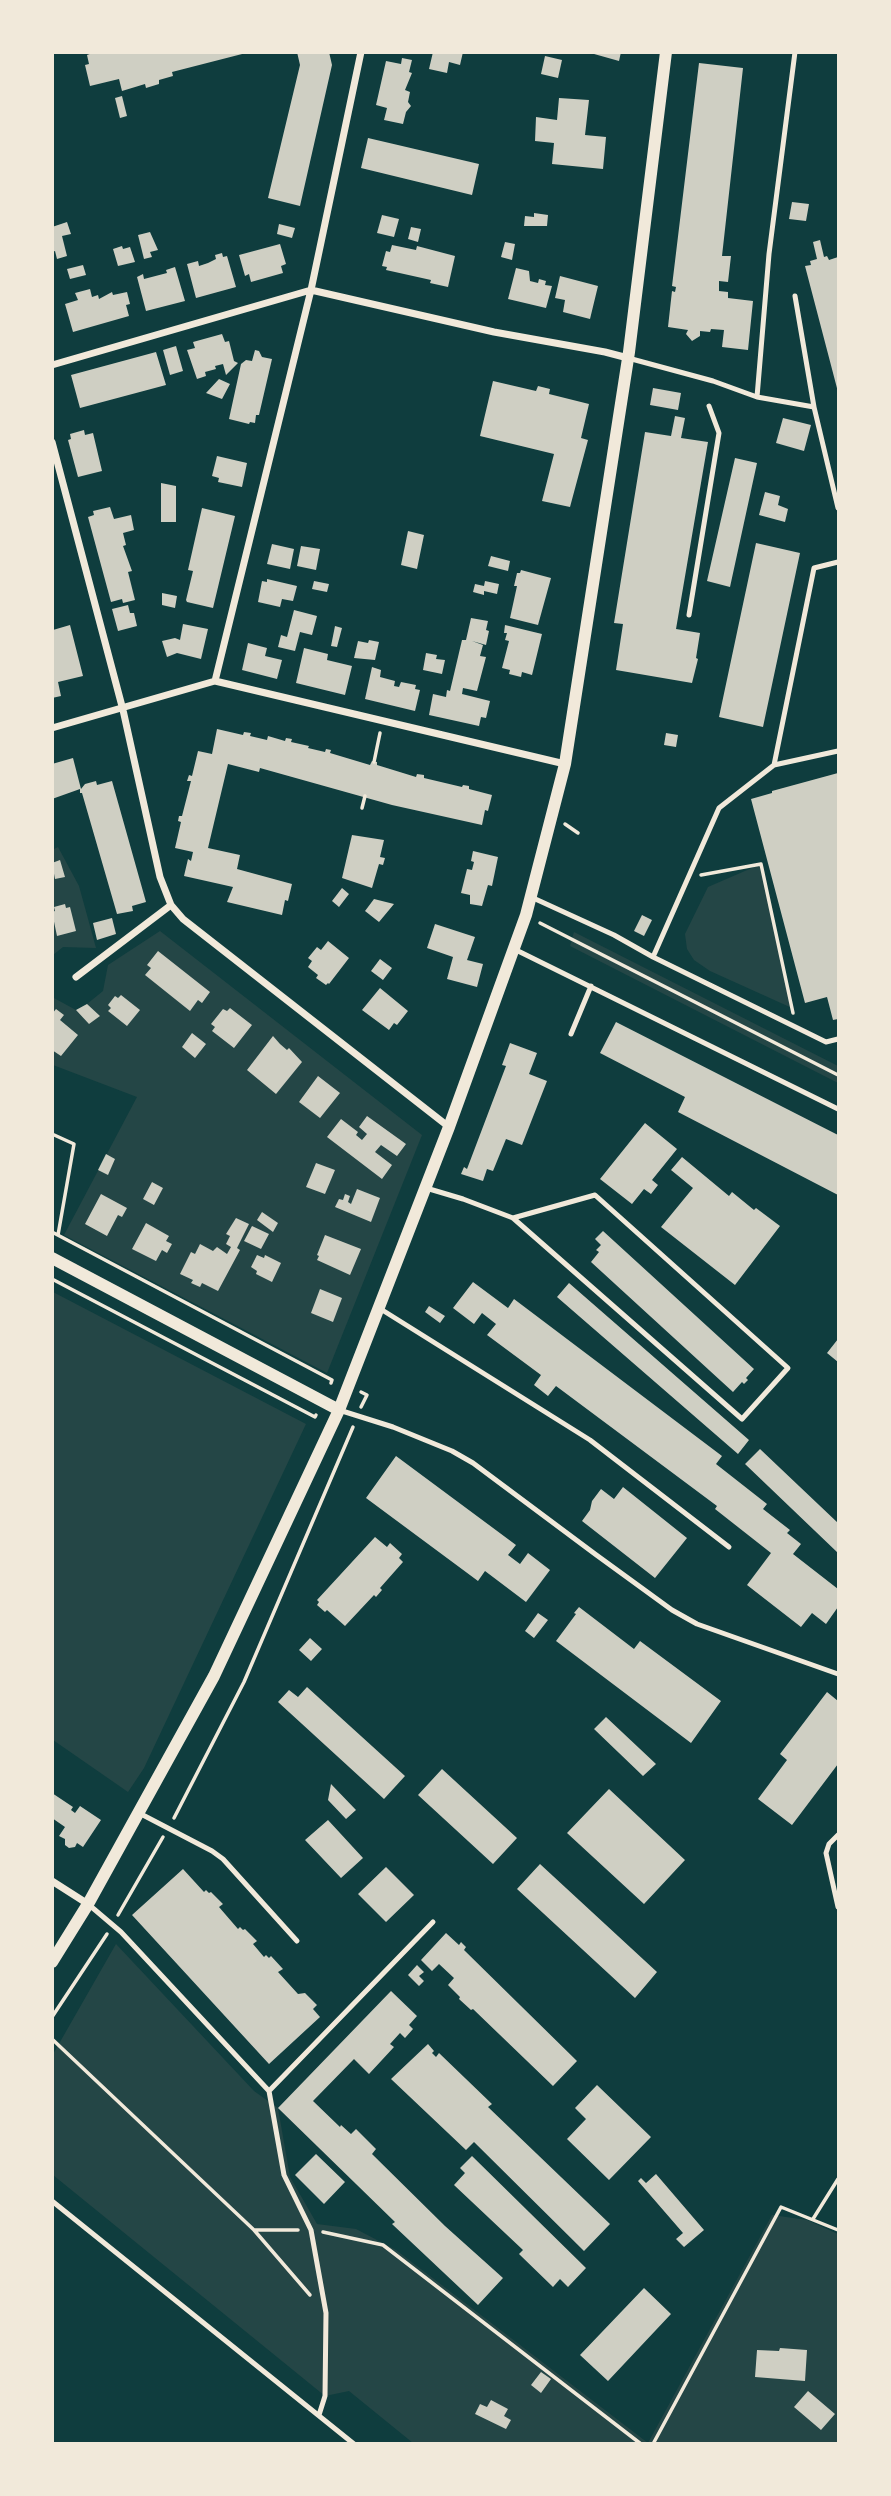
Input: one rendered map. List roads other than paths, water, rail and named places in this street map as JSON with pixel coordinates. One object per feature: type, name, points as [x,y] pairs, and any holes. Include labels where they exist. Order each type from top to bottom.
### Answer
[{"type":"street","points":[[215,681],[311,290],[361,52]]},
{"type":"street","points":[[52,1962],[88,1905],[214,1676],[339,1410],[426,1188],[526,915],[565,764],[628,358],[666,52]]},
{"type":"street","points":[[52,365],[311,290],[494,332],[628,358]]},
{"type":"street","points":[[52,442],[123,709],[160,877],[171,905],[183,919],[449,1127]]},
{"type":"street","points":[[52,728],[215,681],[565,764]]},
{"type":"street","points":[[76,977],[171,905]]},
{"type":"street","points":[[52,1258],[339,1410]]},
{"type":"street","points":[[52,1881],[88,1905]]},
{"type":"lane","points":[[757,397],[769,254],[795,52]]},
{"type":"lane","points":[[795,296],[814,407],[838,508]]},
{"type":"lane","points":[[628,358],[757,397],[814,407]]},
{"type":"lane","points":[[688,615],[719,433],[709,405]]},
{"type":"lane","points":[[774,765],[814,568],[838,562]]},
{"type":"lane","points":[[653,957],[719,808],[774,765],[838,751]]},
{"type":"lane","points":[[531,897],[614,935],[653,957],[827,1042],[838,1039]]},
{"type":"lane","points":[[514,949],[838,1108]]},
{"type":"lane","points":[[571,1034],[591,986]]},
{"type":"lane","points":[[426,1188],[513,1218],[742,1419],[788,1368],[595,1195],[513,1218]]},
{"type":"lane","points":[[379,1308],[590,1440],[729,1547]]},
{"type":"lane","points":[[339,1410],[393,1427],[452,1451],[473,1463],[595,1554],[697,1624],[838,1674]]},
{"type":"lane","points":[[139,1813],[223,1859],[297,1941]]},
{"type":"lane","points":[[838,1835],[825,1853],[838,1907]]},
{"type":"lane","points":[[88,1905],[113,1925],[269,2091],[284,2175],[311,2230],[326,2313],[325,2396],[319,2415]]},
{"type":"lane","points":[[269,2091],[433,1922]]},
{"type":"lane","points":[[52,2201],[354,2444]]}]
